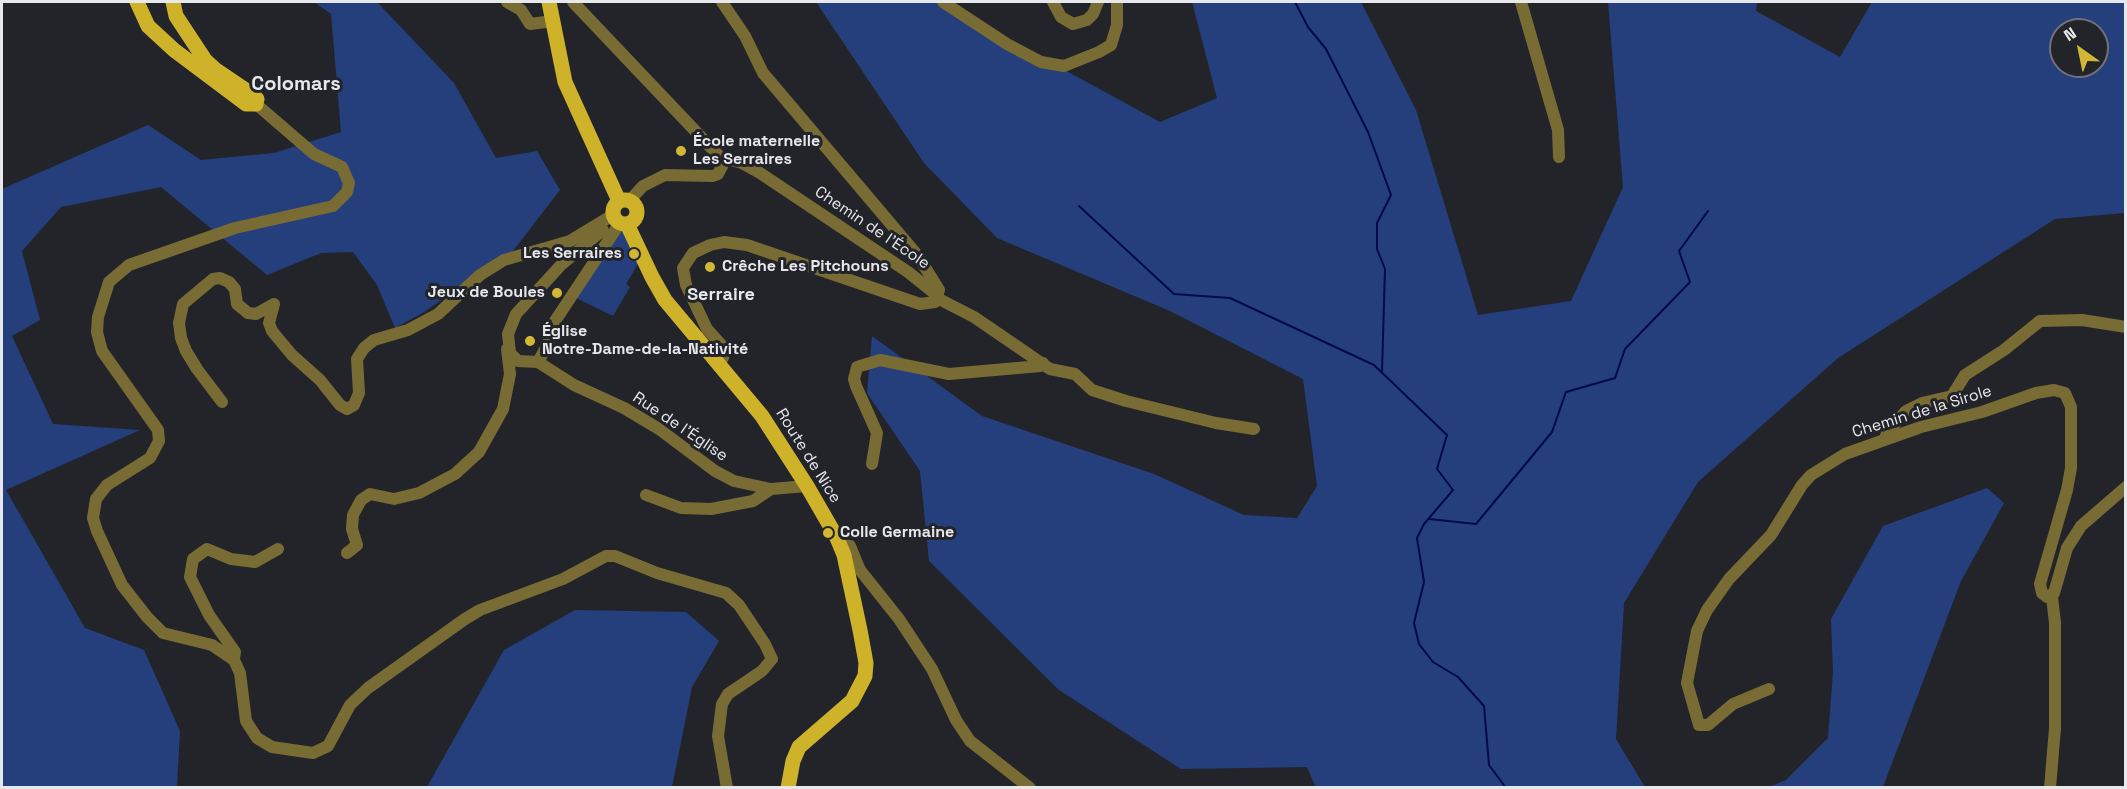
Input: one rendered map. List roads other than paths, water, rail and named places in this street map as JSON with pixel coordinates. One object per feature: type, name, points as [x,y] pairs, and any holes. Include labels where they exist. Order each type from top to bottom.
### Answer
[{"type":"main road","points":[[137,2],[148,26],[174,50],[246,104],[256,104],[258,101],[253,94],[216,70],[205,60],[176,16],[173,2]]},
{"type":"main road","points":[[549,2],[565,82],[625,200],[638,212],[636,218],[619,220],[614,206],[625,200]]},
{"type":"main road","name":"Route de Nice","points":[[619,220],[658,289],[762,416],[807,486],[840,545],[860,630],[865,676],[852,701],[800,747],[793,761],[788,788]]},
{"type":"street","points":[[507,2],[522,10],[530,24],[553,21]]},
{"type":"street","name":"Chemin de l'École","points":[[573,2],[705,144],[726,159],[742,163],[760,173],[908,272],[938,297],[974,317],[1050,369],[1075,374],[1092,390],[1126,401],[1216,423],[1254,429]]},
{"type":"street","points":[[717,363],[723,358],[724,349],[707,329],[686,285],[683,268],[693,253],[710,245],[724,242],[747,245],[920,304],[931,304],[938,297],[937,285],[918,256],[763,73],[745,36],[722,2]]},
{"type":"street","points":[[943,2],[1007,44],[1041,62],[1064,66],[1111,45],[1117,25],[1118,2]]},
{"type":"street","points":[[1053,2],[1061,17],[1073,24],[1087,20],[1093,14],[1098,2]]},
{"type":"street","points":[[1521,2],[1557,130],[1559,157]]},
{"type":"street","points":[[234,660],[212,645],[171,636],[157,628],[122,585],[104,551],[93,518],[96,500],[107,485],[150,459],[159,441],[158,430],[108,363],[102,351],[97,325],[109,282],[129,265],[235,228],[333,206],[347,192],[349,183],[342,167],[314,154],[256,104]]},
{"type":"street","points":[[625,200],[643,186],[670,174],[713,176],[718,174],[726,159]]},
{"type":"street","points":[[222,402],[197,369],[181,339],[179,323],[183,303],[213,279],[225,279],[235,289],[237,304],[248,313],[256,314],[274,304],[270,323],[272,331],[292,355],[320,380],[344,409],[351,408],[359,393],[357,359],[364,348],[374,340],[408,330],[438,314],[480,275],[504,260],[570,242],[619,220]]},
{"type":"street","points":[[347,553],[357,544],[352,529],[353,515],[361,500],[370,494],[394,499],[419,493],[454,474],[479,452],[502,409],[510,374],[508,345],[511,324],[537,288],[619,220]]},
{"type":"street","points":[[538,362],[548,344],[555,321],[619,220]]},
{"type":"street","points":[[1885,440],[1887,433],[1906,411],[1922,403],[1952,396],[1965,375],[2004,350],[2040,321],[2082,320],[2126,327]]},
{"type":"street","name":"Rue de l'Église","points":[[508,345],[510,353],[518,361],[538,362],[568,382],[609,400],[649,423],[721,475],[734,481],[771,489],[807,486]]},
{"type":"street","points":[[872,464],[877,433],[856,386],[854,379],[857,367],[880,360],[949,374],[1041,366],[1043,363]]},
{"type":"street","name":"Chemin de la Sirole","points":[[1769,689],[1733,704],[1708,725],[1699,725],[1687,683],[1697,631],[1707,610],[1730,579],[1771,535],[1802,485],[1811,475],[1852,450],[2036,393],[2054,390],[2065,393],[2071,407],[2071,468],[2067,490],[2040,584],[2045,596],[2052,597]]},
{"type":"street","points":[[2050,788],[2055,728],[2055,623],[2052,597],[2067,548],[2082,526],[2126,487]]},
{"type":"street","points":[[646,495],[681,507],[711,509],[753,501],[771,489]]},
{"type":"street","points":[[840,545],[850,546],[864,576],[899,619],[932,669],[956,720],[970,741],[1030,788]]},
{"type":"street","points":[[278,549],[255,562],[231,559],[207,549],[194,559],[190,577],[209,615],[235,652],[234,660],[240,674],[246,721],[257,738],[272,747],[314,753],[328,746],[350,705],[368,688],[465,619],[480,610],[563,579],[606,556],[615,556],[657,573],[726,593],[739,605],[770,654],[772,659],[762,671],[738,685],[722,704],[718,736],[727,788]]},
{"type":"waterway","points":[[1295,2],[1308,27],[1326,49],[1368,132],[1391,195],[1377,223],[1377,249],[1385,269],[1382,372]]},
{"type":"waterway","points":[[1079,206],[1174,294],[1230,298],[1374,365],[1447,435],[1437,469],[1453,490],[1424,524],[1417,538],[1424,582],[1414,623],[1419,644],[1433,662],[1458,677],[1484,706],[1489,765],[1506,788]]},
{"type":"waterway","points":[[1429,519],[1476,524],[1552,432],[1566,392],[1615,378],[1625,349],[1690,282],[1679,251],[1708,211]]},
{"type":"place","name":"École maternelle Les Serraires","points":[[681,151]]},
{"type":"place","name":"Les Serraires","points":[[634,254]]},
{"type":"place","name":"Crêche Les Pitchouns","points":[[710,267]]},
{"type":"place","name":"Jeux de Boules","points":[[557,293]]},
{"type":"place","name":"Église Notre-Dame-de-la-Nativité","points":[[530,341]]},
{"type":"place","name":"Colle Germaine","points":[[828,533]]},
{"type":"district","name":"Colomars","points":[[296,85]]},
{"type":"district","name":"Serraire","points":[[721,295]]}]
